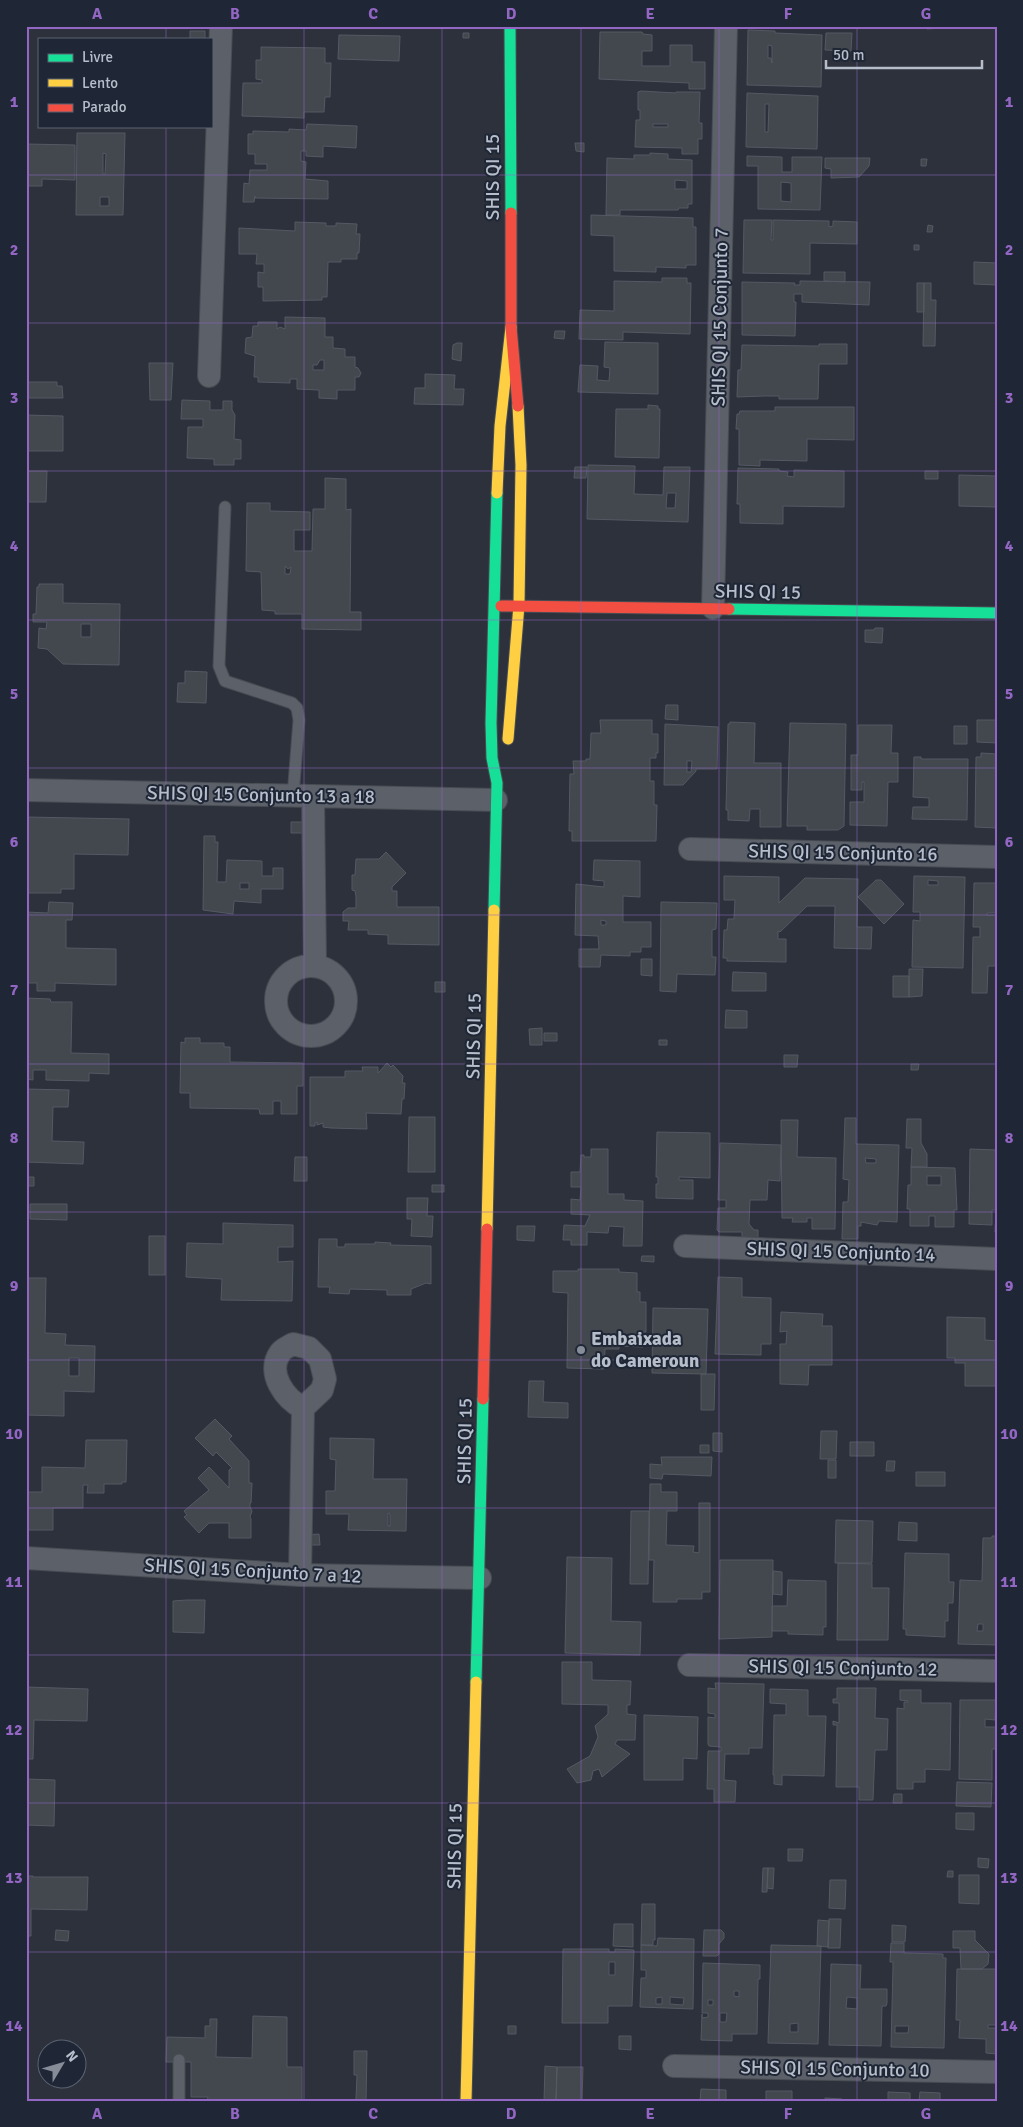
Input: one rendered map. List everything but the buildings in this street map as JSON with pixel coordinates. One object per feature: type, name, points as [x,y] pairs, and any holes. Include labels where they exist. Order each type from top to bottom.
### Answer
[{"type":"street","points":[[209,376],[221,26]]},
{"type":"street","name":"SHIS QI 15","points":[[507,751],[519,605],[521,466],[519,416],[511,327],[510,26]]},
{"type":"street","name":"SHIS QI 15 Conjunto 7","points":[[713,608],[726,26]]},
{"type":"street","name":"SHIS QI 15","points":[[466,2101],[480,1578],[497,791],[492,758],[491,723],[498,440],[503,379],[511,327]]},
{"type":"street","name":"SHIS QI 15","points":[[494,606],[997,613]]},
{"type":"street","name":"SHIS QI 15","points":[[497,791],[504,767]]},
{"type":"street","name":"SHIS QI 15 Conjunto 13 a 18","points":[[26,790],[303,796],[497,791]]},
{"type":"street","points":[[303,796],[315,965]]},
{"type":"street","name":"SHIS QI 15 Conjunto 16","points":[[690,849],[997,857]]},
{"type":"street","name":"SHIS QI 15 Conjunto 14","points":[[685,1246],[997,1259]]},
{"type":"street","points":[[300,1575],[303,1408]]},
{"type":"street","name":"SHIS QI 15 Conjunto 7 a 12","points":[[26,1558],[300,1575],[480,1578]]},
{"type":"street","name":"SHIS QI 15 Conjunto 12","points":[[689,1665],[997,1671]]},
{"type":"street","name":"SHIS QI 15 Conjunto 10","points":[[674,2066],[997,2072]]},
{"type":"lane","points":[[225,507],[219,666],[225,681],[292,703],[297,708],[303,796]]},
{"type":"lane","points":[[179,2060],[179,2101]]},
{"type":"traffic: fast","points":[[510,26],[511,213]]},
{"type":"traffic: fast","points":[[494,910],[497,783],[492,758],[491,723],[497,493]]},
{"type":"traffic: fast","points":[[729,609],[997,613]]},
{"type":"traffic: fast","points":[[476,1682],[483,1399]]},
{"type":"traffic: slow","points":[[497,493],[500,426],[511,327]]},
{"type":"traffic: slow","points":[[508,739],[519,605],[521,465],[518,406]]},
{"type":"traffic: slow","points":[[487,1229],[494,910]]},
{"type":"traffic: slow","points":[[466,2101],[476,1682]]},
{"type":"traffic: jam","points":[[511,213],[511,327],[518,406]]},
{"type":"traffic: jam","points":[[501,606],[729,609]]},
{"type":"traffic: jam","points":[[483,1399],[487,1229]]},
{"type":"place","name":"Embaixada do Cameroun","points":[[581,1350]]}]
